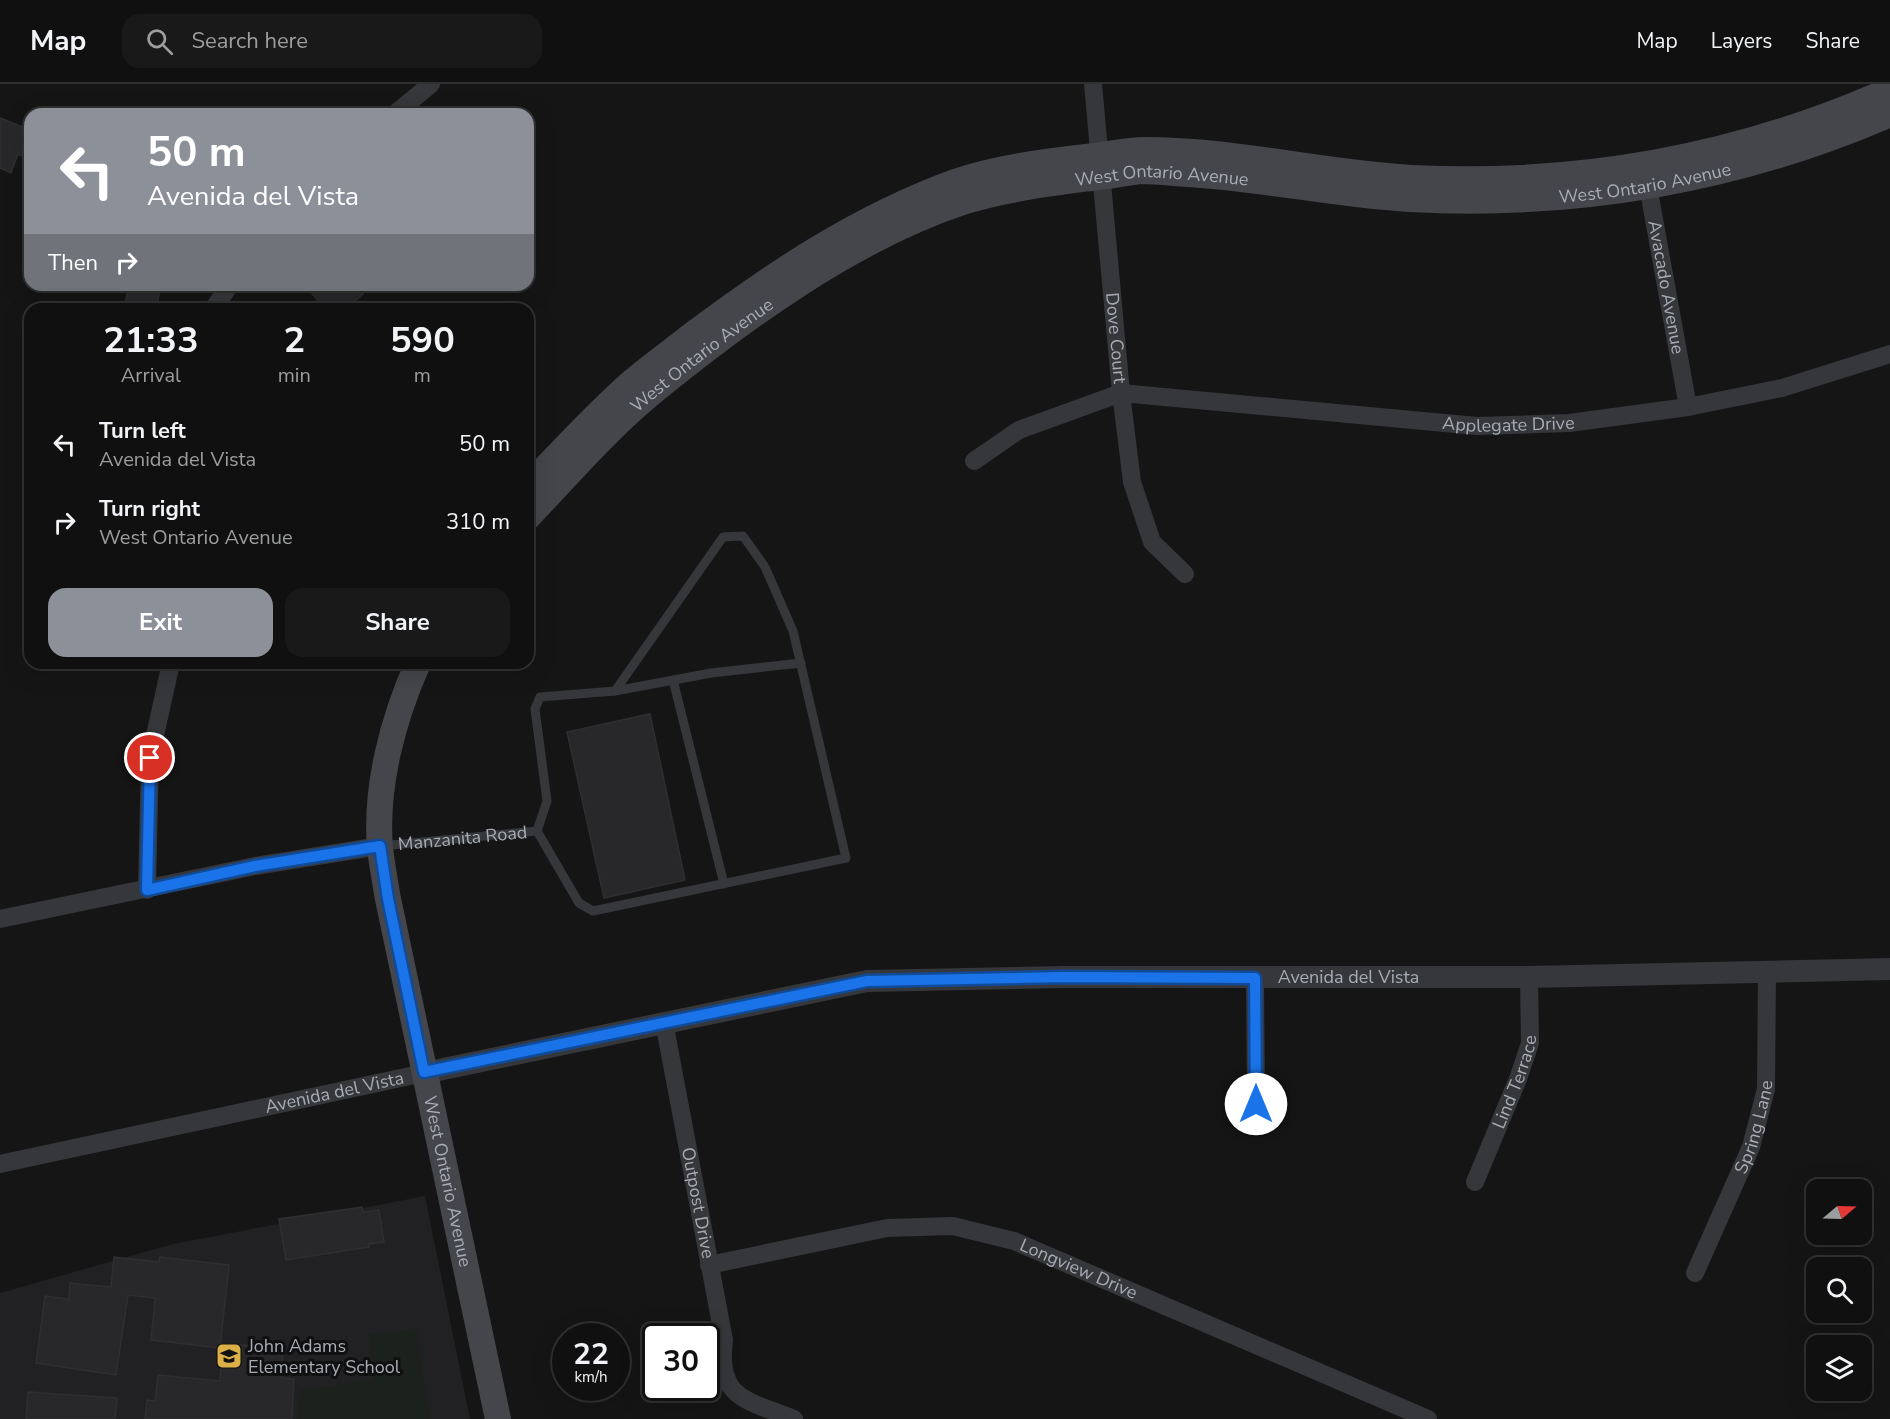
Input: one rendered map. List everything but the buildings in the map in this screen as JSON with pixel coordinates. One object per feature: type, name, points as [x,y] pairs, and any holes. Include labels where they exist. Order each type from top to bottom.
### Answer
[{"type":"main road","name":"West Ontario Avenue","points":[[534,480],[633,381],[759,285],[836,237],[886,211],[958,181],[1008,168],[1102,166],[1218,176],[1408,199],[1499,200],[1577,197],[1646,177],[1844,111],[1890,90]]},
{"type":"main road","name":"West Ontario Avenue","points":[[1646,177],[1768,158],[1851,130],[1890,114]]},
{"type":"main road","name":"West Ontario Avenue","points":[[534,511],[647,397],[772,303],[847,256],[896,230],[964,202],[1102,166]]},
{"type":"main road","name":"West Ontario Avenue","points":[[415,669],[401,702],[387,762],[381,808],[380,846],[388,899],[498,1419]]},
{"type":"street","points":[[402,108],[431,84]]},
{"type":"street","name":"Dove Court","points":[[1093,84],[1121,393],[1132,482],[1152,542],[1185,574]]},
{"type":"street","name":"Avacado Avenue","points":[[1646,177],[1688,406]]},
{"type":"street","name":"Applegate Drive","points":[[1121,393],[1477,426],[1569,423],[1688,406],[1782,388],[1890,354]]},
{"type":"street","points":[[974,461],[1019,430],[1121,393]]},
{"type":"street","points":[[147,890],[150,758],[170,669]]},
{"type":"street","name":"Manzanita Road","points":[[0,919],[255,866],[380,846]]},
{"type":"street","name":"Avenida del Vista","points":[[0,1164],[424,1072],[867,981],[1063,977],[1529,977],[1890,969]]},
{"type":"street","name":"Spring Lane","points":[[1695,1273],[1750,1147],[1766,1089],[1767,972]]},
{"type":"street","name":"Lind Terrace","points":[[1475,1182],[1530,1043],[1529,977]]},
{"type":"street","points":[[1255,978],[1256,1104]]},
{"type":"street","name":"Outpost Drive","points":[[664,1022],[724,1340],[721,1363],[727,1383],[742,1399],[794,1419]]},
{"type":"street","name":"Longview Drive","points":[[709,1265],[887,1228],[953,1226],[1014,1241],[1428,1419]]},
{"type":"lane","points":[[615,691],[723,537],[743,536],[765,567],[793,631],[801,663],[846,858],[593,911],[579,903],[537,831],[547,801],[535,710],[540,697],[615,691],[711,673],[801,663]]},
{"type":"lane","points":[[673,680],[724,884]]},
{"type":"lane","name":"Manzanita Road","points":[[380,846],[537,831]]},
{"type":"shaded area","name":"John Adams Elementary School","points":[[425,1196],[470,1419],[0,1419],[0,1293],[173,1244]]},
{"type":"shaded area","points":[[416,1329],[430,1419],[297,1419],[301,1390],[373,1380],[369,1335]]},
{"type":"place","name":"John Adams Elementary School","points":[[229,1356]]},
{"type":"route","points":[[150,758],[147,890],[255,866],[380,846],[388,899],[424,1072],[814,990],[867,981],[1063,977],[1255,978],[1256,1104]]}]
